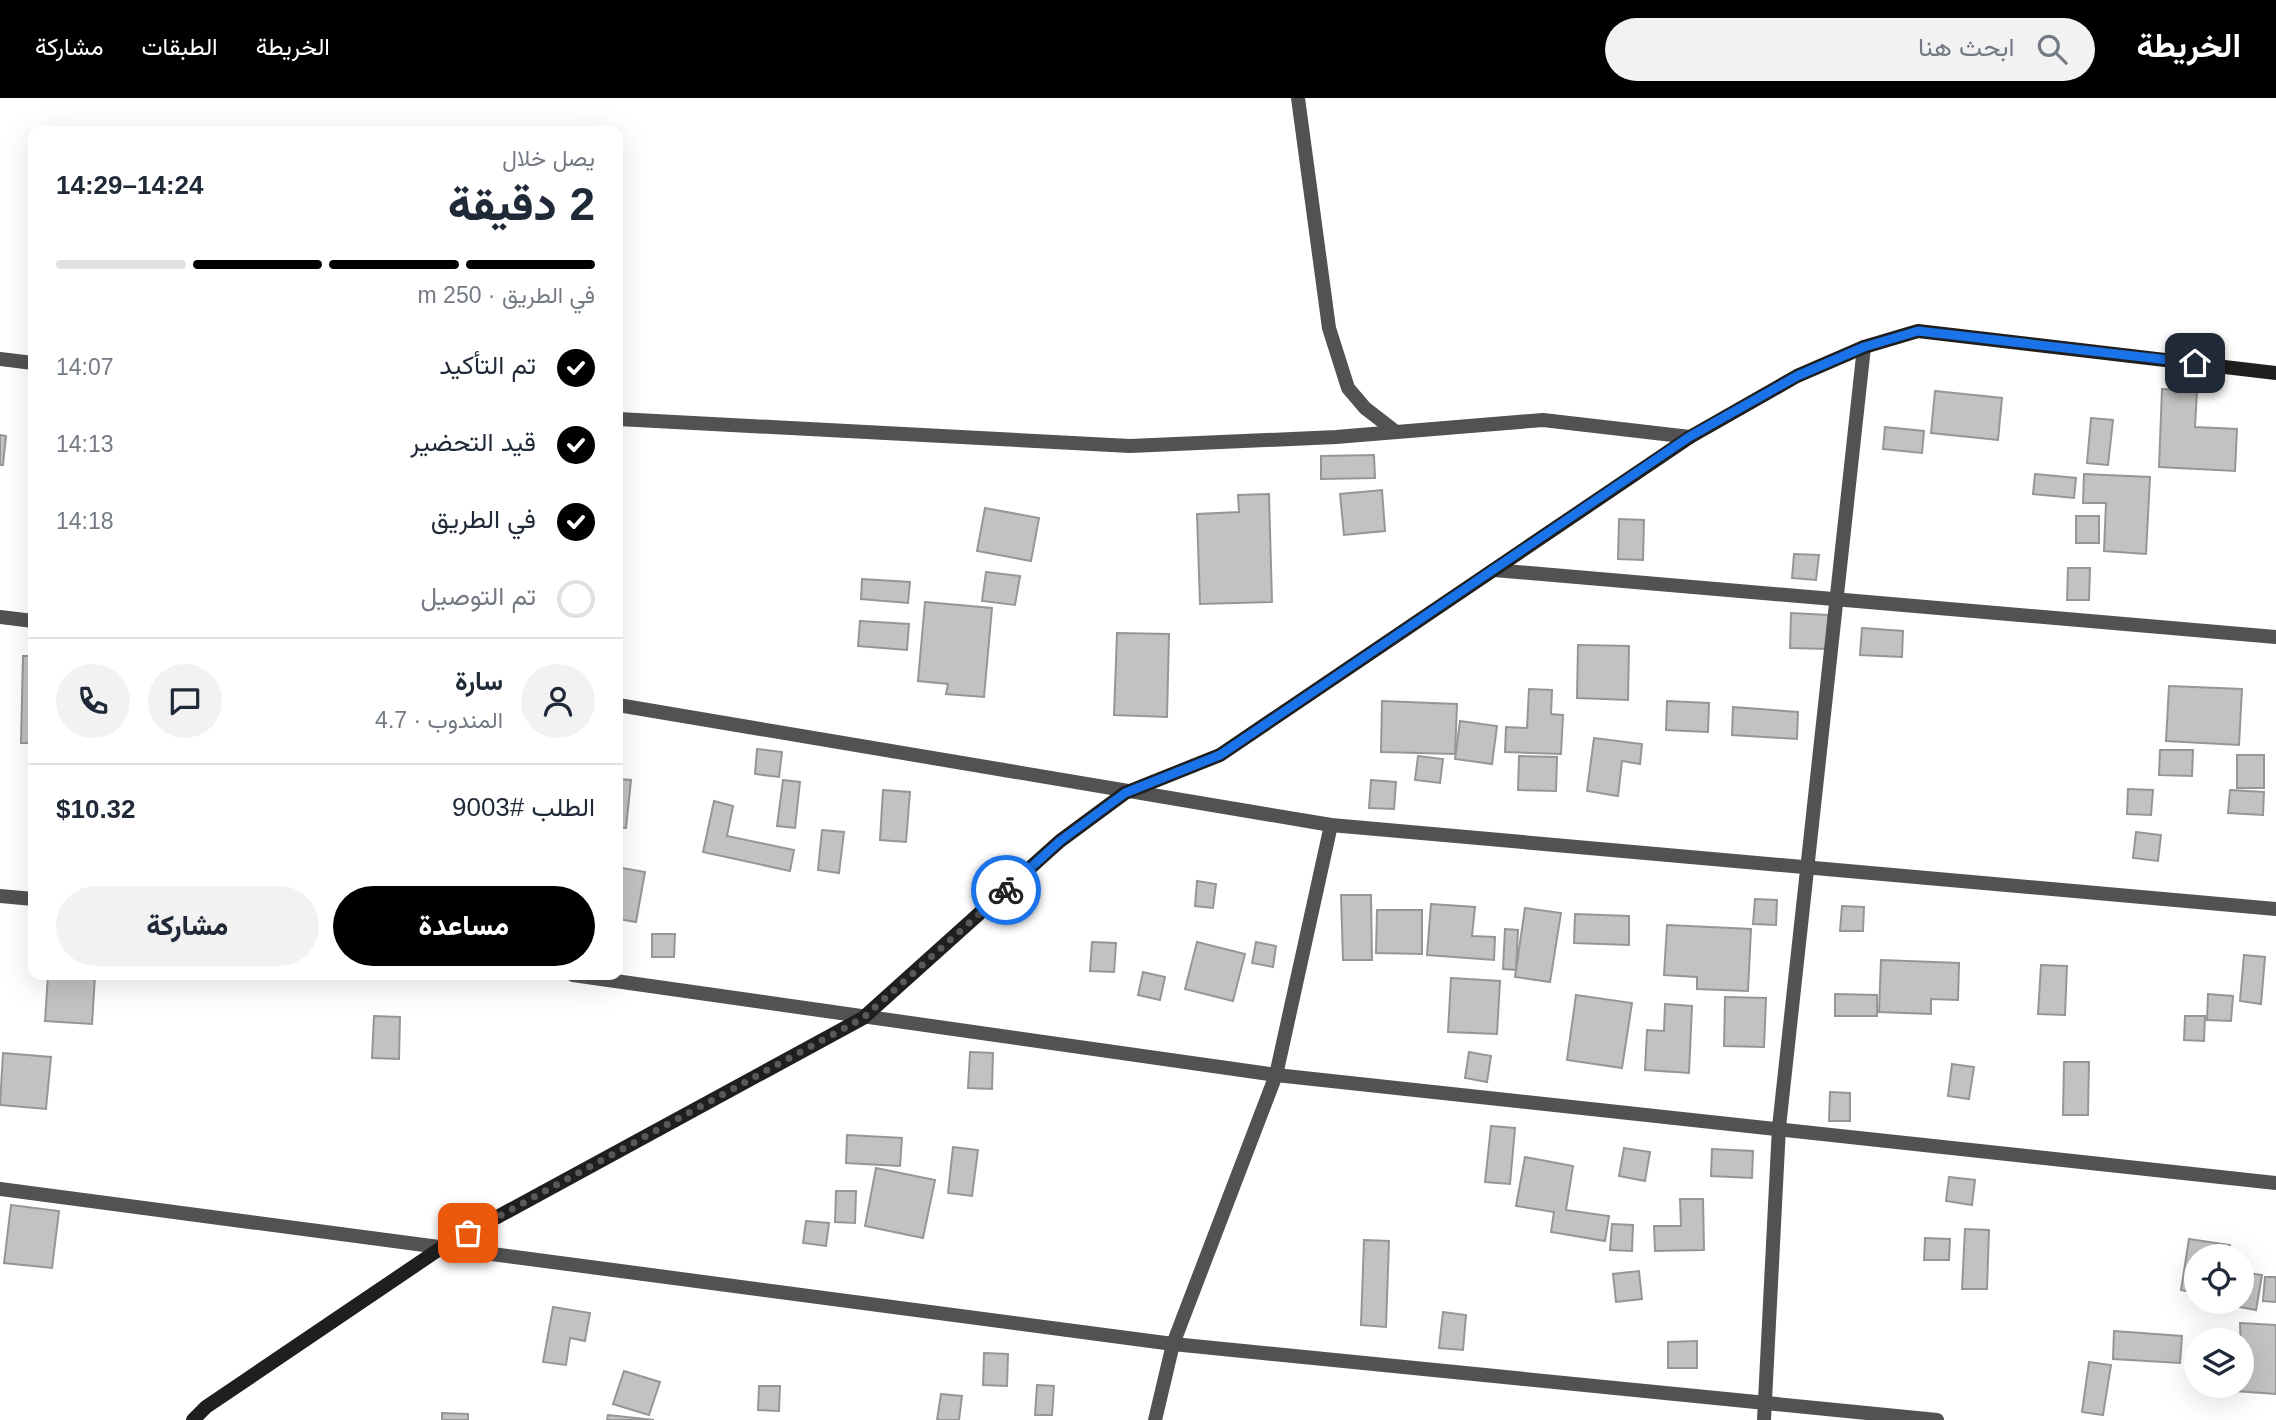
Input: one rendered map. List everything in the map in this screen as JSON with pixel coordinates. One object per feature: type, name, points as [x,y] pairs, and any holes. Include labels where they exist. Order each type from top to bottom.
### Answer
[{"type":"street","points":[[1298,98],[1328,328],[1348,388],[1365,408],[1396,432]]},
{"type":"street","points":[[193,1420],[206,1407],[444,1246],[863,1018],[1060,841],[1125,793],[1220,755],[1689,437],[1797,376],[1864,347],[1918,331],[2276,373]]},
{"type":"street","points":[[1764,1420],[1779,1128],[1864,347]]},
{"type":"street","points":[[0,359],[28,362]]},
{"type":"street","points":[[623,419],[1130,446],[1396,432],[1543,420],[1689,437]]},
{"type":"street","points":[[1494,570],[1836,602],[2276,637]]},
{"type":"street","points":[[0,617],[28,620]]},
{"type":"street","points":[[623,706],[1125,793],[1331,825],[2276,909]]},
{"type":"street","points":[[1155,1420],[1173,1343],[1276,1075],[1331,825]]},
{"type":"street","points":[[0,896],[28,899]]},
{"type":"street","points":[[607,980],[1276,1075],[2276,1183]]},
{"type":"street","points":[[0,1189],[1173,1343],[1937,1420]]},
{"type":"building","points":[[2162,389],[2197,391],[2195,427],[2237,429],[2235,471],[2159,467]]},
{"type":"building","points":[[1935,391],[2002,398],[1998,440],[1931,433]]},
{"type":"building","points":[[2091,418],[2113,420],[2108,465],[2087,463]]},
{"type":"building","points":[[1885,427],[1924,431],[1922,453],[1883,449]]},
{"type":"building","points":[[0,435],[6,436],[3,465],[0,465]]},
{"type":"building","points":[[1374,455],[1375,478],[1321,479],[1321,456]]},
{"type":"building","points":[[2035,474],[2076,478],[2074,498],[2033,494]]},
{"type":"building","points":[[2084,474],[2150,477],[2146,554],[2104,551],[2106,503],[2083,503]]},
{"type":"building","points":[[1382,490],[1385,531],[1344,535],[1340,494]]},
{"type":"building","points":[[1269,494],[1272,602],[1200,604],[1197,514],[1239,512],[1238,495]]},
{"type":"building","points":[[985,508],[1039,518],[1031,561],[977,551]]},
{"type":"building","points":[[2076,516],[2099,516],[2099,543],[2076,543]]},
{"type":"building","points":[[1619,519],[1644,520],[1643,560],[1618,559]]},
{"type":"building","points":[[1794,554],[1819,555],[1816,580],[1792,578]]},
{"type":"building","points":[[2068,568],[2090,568],[2089,600],[2067,600]]},
{"type":"building","points":[[986,572],[1020,576],[1015,605],[982,601]]},
{"type":"building","points":[[862,579],[910,582],[908,603],[861,599]]},
{"type":"building","points":[[925,602],[992,608],[984,697],[946,694],[948,684],[918,681]]},
{"type":"building","points":[[1791,613],[1828,615],[1827,649],[1790,648]]},
{"type":"building","points":[[860,621],[909,624],[907,650],[858,646]]},
{"type":"building","points":[[1862,628],[1903,631],[1902,657],[1860,655]]},
{"type":"building","points":[[1117,633],[1169,634],[1167,717],[1114,715]]},
{"type":"building","points":[[1578,645],[1629,646],[1628,700],[1577,698]]},
{"type":"building","points":[[23,656],[28,656],[28,743],[21,743]]},
{"type":"building","points":[[2169,686],[2242,689],[2239,745],[2166,741]]},
{"type":"building","points":[[1529,689],[1552,690],[1551,714],[1563,715],[1561,754],[1505,752],[1506,727],[1527,728]]},
{"type":"building","points":[[1382,701],[1457,704],[1455,754],[1381,752]]},
{"type":"building","points":[[1667,701],[1709,703],[1708,732],[1666,730]]},
{"type":"building","points":[[1733,707],[1798,712],[1797,739],[1732,735]]},
{"type":"building","points":[[1460,721],[1497,726],[1492,764],[1455,759]]},
{"type":"building","points":[[1594,738],[1642,744],[1640,764],[1622,761],[1618,796],[1587,791]]},
{"type":"building","points":[[757,749],[782,752],[779,777],[755,774]]},
{"type":"building","points":[[2160,750],[2193,750],[2192,776],[2159,775]]},
{"type":"building","points":[[2237,755],[2264,755],[2264,788],[2237,788]]},
{"type":"building","points":[[1418,756],[1443,759],[1440,783],[1415,780]]},
{"type":"building","points":[[1519,756],[1557,757],[1556,791],[1518,790]]},
{"type":"building","points":[[623,779],[631,780],[626,828],[623,828]]},
{"type":"building","points":[[783,780],[800,782],[795,828],[777,826]]},
{"type":"building","points":[[1371,780],[1396,782],[1394,809],[1369,808]]},
{"type":"building","points":[[2128,789],[2153,790],[2151,815],[2127,814]]},
{"type":"building","points":[[883,790],[910,792],[906,842],[880,840]]},
{"type":"building","points":[[2230,790],[2264,792],[2263,815],[2228,813]]},
{"type":"building","points":[[714,801],[733,806],[727,836],[794,850],[790,871],[703,852]]},
{"type":"building","points":[[822,830],[844,832],[839,873],[818,870]]},
{"type":"building","points":[[2136,832],[2161,835],[2158,861],[2133,858]]},
{"type":"building","points":[[623,868],[645,872],[636,922],[623,920]]},
{"type":"building","points":[[1197,881],[1216,884],[1213,908],[1195,906]]},
{"type":"building","points":[[1341,895],[1371,895],[1372,960],[1343,960]]},
{"type":"building","points":[[1755,899],[1777,900],[1776,925],[1753,924]]},
{"type":"building","points":[[1431,904],[1475,907],[1472,936],[1495,937],[1494,960],[1427,955]]},
{"type":"building","points":[[1842,906],[1864,907],[1863,931],[1840,931]]},
{"type":"building","points":[[1525,908],[1561,913],[1550,982],[1515,977]]},
{"type":"building","points":[[1377,910],[1422,910],[1422,954],[1376,953]]},
{"type":"building","points":[[1575,914],[1629,916],[1629,945],[1574,943]]},
{"type":"building","points":[[1667,925],[1751,929],[1748,991],[1697,989],[1697,977],[1664,975]]},
{"type":"building","points":[[1505,929],[1518,930],[1516,970],[1503,969]]},
{"type":"building","points":[[652,934],[675,934],[674,957],[652,957]]},
{"type":"building","points":[[1092,942],[1116,943],[1114,972],[1090,971]]},
{"type":"building","points":[[1197,942],[1245,954],[1233,1001],[1185,989]]},
{"type":"building","points":[[1256,942],[1276,946],[1273,967],[1252,963]]},
{"type":"building","points":[[2244,955],[2265,957],[2261,1004],[2240,1001]]},
{"type":"building","points":[[1881,960],[1959,963],[1958,1000],[1931,999],[1931,1014],[1879,1012]]},
{"type":"building","points":[[2041,965],[2067,966],[2065,1015],[2038,1014]]},
{"type":"building","points":[[1143,972],[1165,977],[1160,1000],[1138,995]]},
{"type":"building","points":[[1451,978],[1500,981],[1497,1034],[1448,1032]]},
{"type":"building","points":[[48,980],[95,980],[92,1024],[45,1021]]},
{"type":"building","points":[[1835,994],[1877,995],[1877,1016],[1835,1016]]},
{"type":"building","points":[[2208,994],[2233,996],[2231,1021],[2207,1020]]},
{"type":"building","points":[[1576,995],[1632,1003],[1622,1068],[1567,1060]]},
{"type":"building","points":[[1725,997],[1766,998],[1764,1047],[1724,1046]]},
{"type":"building","points":[[1665,1004],[1692,1006],[1689,1073],[1645,1070],[1647,1030],[1664,1031]]},
{"type":"building","points":[[374,1016],[400,1017],[399,1059],[372,1058]]},
{"type":"building","points":[[2185,1016],[2205,1016],[2204,1041],[2184,1040]]},
{"type":"building","points":[[970,1052],[993,1053],[992,1089],[968,1088]]},
{"type":"building","points":[[1469,1052],[1491,1056],[1487,1082],[1465,1078]]},
{"type":"building","points":[[3,1053],[51,1057],[46,1109],[0,1105]]},
{"type":"building","points":[[2064,1062],[2089,1062],[2088,1115],[2063,1115]]},
{"type":"building","points":[[1952,1064],[1974,1067],[1969,1099],[1948,1096]]},
{"type":"building","points":[[1830,1092],[1850,1093],[1850,1121],[1829,1121]]},
{"type":"building","points":[[1491,1126],[1515,1128],[1510,1184],[1485,1182]]},
{"type":"building","points":[[847,1135],[902,1138],[900,1166],[846,1163]]},
{"type":"building","points":[[953,1147],[978,1150],[972,1196],[948,1193]]},
{"type":"building","points":[[1624,1148],[1650,1152],[1645,1181],[1619,1176]]},
{"type":"building","points":[[1712,1149],[1753,1151],[1752,1178],[1711,1176]]},
{"type":"building","points":[[1525,1157],[1573,1166],[1566,1210],[1609,1216],[1605,1241],[1551,1232],[1554,1212],[1516,1206]]},
{"type":"building","points":[[876,1168],[935,1180],[923,1238],[865,1226]]},
{"type":"building","points":[[1949,1177],[1975,1180],[1972,1205],[1946,1201]]},
{"type":"building","points":[[836,1191],[856,1191],[855,1223],[835,1222]]},
{"type":"building","points":[[1680,1199],[1703,1199],[1704,1250],[1655,1251],[1654,1226],[1681,1226]]},
{"type":"building","points":[[11,1205],[59,1211],[52,1268],[4,1263]]},
{"type":"building","points":[[806,1221],[829,1223],[826,1246],[803,1243]]},
{"type":"building","points":[[1612,1224],[1633,1225],[1632,1251],[1610,1250]]},
{"type":"building","points":[[1965,1229],[1989,1230],[1987,1289],[1962,1289]]},
{"type":"building","points":[[1925,1238],[1950,1239],[1949,1260],[1924,1260]]},
{"type":"building","points":[[2189,1239],[2223,1244],[2188,1244]]},
{"type":"building","points":[[1364,1240],[1389,1241],[1386,1327],[1361,1325]]},
{"type":"building","points":[[1639,1271],[1642,1299],[1616,1302],[1613,1274]]},
{"type":"building","points":[[2254,1274],[2262,1275],[2254,1310]]},
{"type":"building","points":[[2265,1277],[2276,1277],[2276,1302],[2263,1301]]},
{"type":"building","points":[[553,1307],[590,1313],[585,1341],[570,1338],[566,1365],[543,1362]]},
{"type":"building","points":[[1443,1312],[1466,1315],[1463,1350],[1439,1348]]},
{"type":"building","points":[[2240,1323],[2276,1325],[2276,1394],[2254,1392],[2254,1328],[2240,1328]]},
{"type":"building","points":[[2114,1331],[2182,1336],[2180,1363],[2113,1359]]},
{"type":"building","points":[[1697,1341],[1697,1368],[1668,1368],[1668,1342]]},
{"type":"building","points":[[984,1353],[1008,1354],[1007,1386],[983,1385]]},
{"type":"building","points":[[2089,1362],[2111,1365],[2103,1415],[2082,1412]]},
{"type":"building","points":[[624,1371],[660,1382],[649,1415],[613,1404]]},
{"type":"building","points":[[1037,1385],[1054,1386],[1052,1415],[1035,1415]]},
{"type":"building","points":[[759,1386],[780,1386],[779,1411],[758,1410]]},
{"type":"building","points":[[941,1394],[962,1396],[959,1420],[937,1420]]},
{"type":"building","points":[[442,1413],[468,1414],[468,1420],[442,1420]]},
{"type":"building","points":[[608,1415],[654,1420],[607,1420]]},
{"type":"way so far","points":[[468,1233],[863,1018],[1006,890]]},
{"type":"route","points":[[1006,890],[1060,841],[1125,793],[1220,755],[1689,437],[1797,376],[1864,347],[1918,331],[2195,363]]}]
